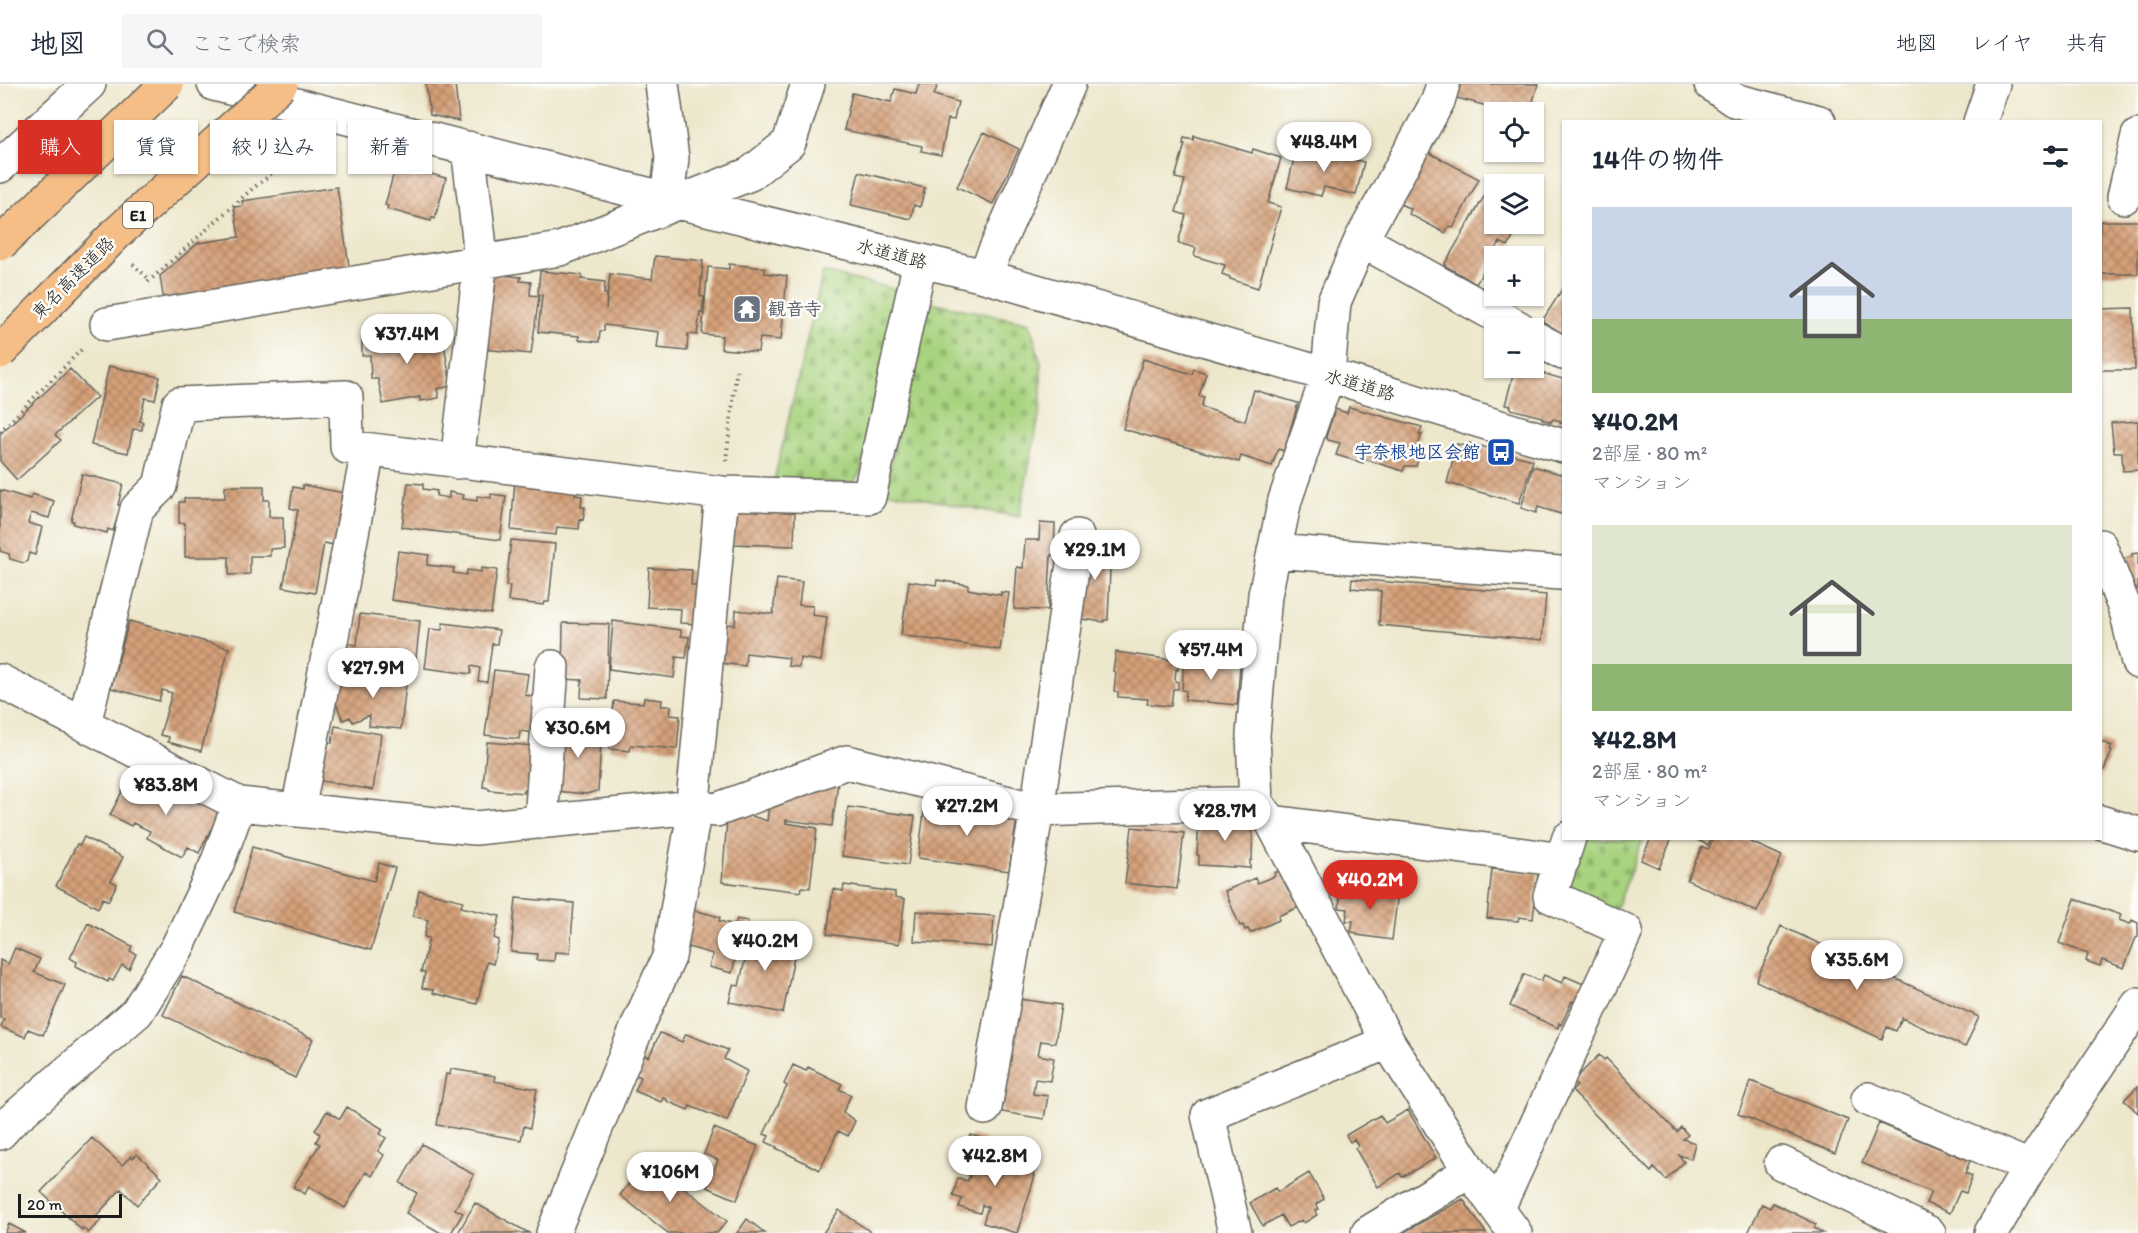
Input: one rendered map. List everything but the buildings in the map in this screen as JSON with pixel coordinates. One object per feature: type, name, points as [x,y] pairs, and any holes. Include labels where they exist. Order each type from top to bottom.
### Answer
[{"type":"highway","points":[[0,244],[167,84]]},
{"type":"highway","name":"東名高速道路","points":[[0,352],[117,233],[281,84]]},
{"type":"street","points":[[0,166],[89,84]]},
{"type":"street","name":"水道道路","points":[[214,84],[672,201],[984,276],[1328,375],[1562,446]]},
{"type":"street","points":[[662,84],[672,158],[672,201]]},
{"type":"street","points":[[107,324],[560,249],[672,201],[750,174],[789,143],[808,84]]},
{"type":"street","points":[[984,276],[1069,84]]},
{"type":"street","points":[[1443,84],[1438,101],[1361,240],[1334,302],[1328,375],[1285,500],[1265,594],[1253,735],[1264,812],[1388,1042],[1470,1171],[1507,1221]]},
{"type":"street","points":[[1711,84],[1734,100],[1811,120]]},
{"type":"street","points":[[1981,120],[1993,84]]},
{"type":"street","points":[[2121,197],[2138,136]]},
{"type":"street","points":[[457,462],[480,261],[468,148]]},
{"type":"street","points":[[1361,240],[1500,318]]},
{"type":"street","points":[[84,724],[137,509],[160,486],[179,404],[346,397],[347,447],[457,462],[724,479],[869,497],[920,261]]},
{"type":"street","points":[[1544,343],[1562,352]]},
{"type":"street","points":[[298,810],[368,451]]},
{"type":"street","points":[[553,1233],[639,1023],[669,957],[695,807],[694,791],[724,479]]},
{"type":"street","points":[[985,1108],[1037,810],[1077,536]]},
{"type":"street","points":[[1274,551],[1560,573]]},
{"type":"street","points":[[2102,552],[2138,662]]},
{"type":"street","points":[[541,822],[552,667]]},
{"type":"street","points":[[0,681],[239,804],[475,828],[695,807],[716,810],[847,762],[1037,810],[1264,812],[1566,849],[1550,896],[1626,931],[1507,1221]]},
{"type":"street","points":[[3,1123],[137,1012],[177,948],[217,864],[239,804]]},
{"type":"street","points":[[2102,823],[2138,834]]},
{"type":"street","points":[[1991,1233],[2030,1167],[2138,1005]]},
{"type":"street","points":[[1235,1233],[1208,1115],[1388,1042]]},
{"type":"street","points":[[1868,1099],[2030,1167]]},
{"type":"street","points":[[1781,1163],[1929,1233]]},
{"type":"street","points":[[1368,1233],[1470,1171]]},
{"type":"path","points":[[143,287],[252,189],[351,118]]},
{"type":"path","points":[[0,432],[107,324]]},
{"type":"path","points":[[724,479],[737,366]]},
{"type":"green space","points":[[823,272],[898,290],[861,471],[853,483],[774,481]]},
{"type":"green space","points":[[925,301],[1030,323],[1041,364],[1041,406],[1019,517],[885,491]]},
{"type":"green space","points":[[1584,840],[1643,840],[1614,915],[1566,892]]},
{"type":"place","name":"観音寺","points":[[747,309]]},
{"type":"place","name":"宇奈根地区会館","points":[[1501,452]]}]
